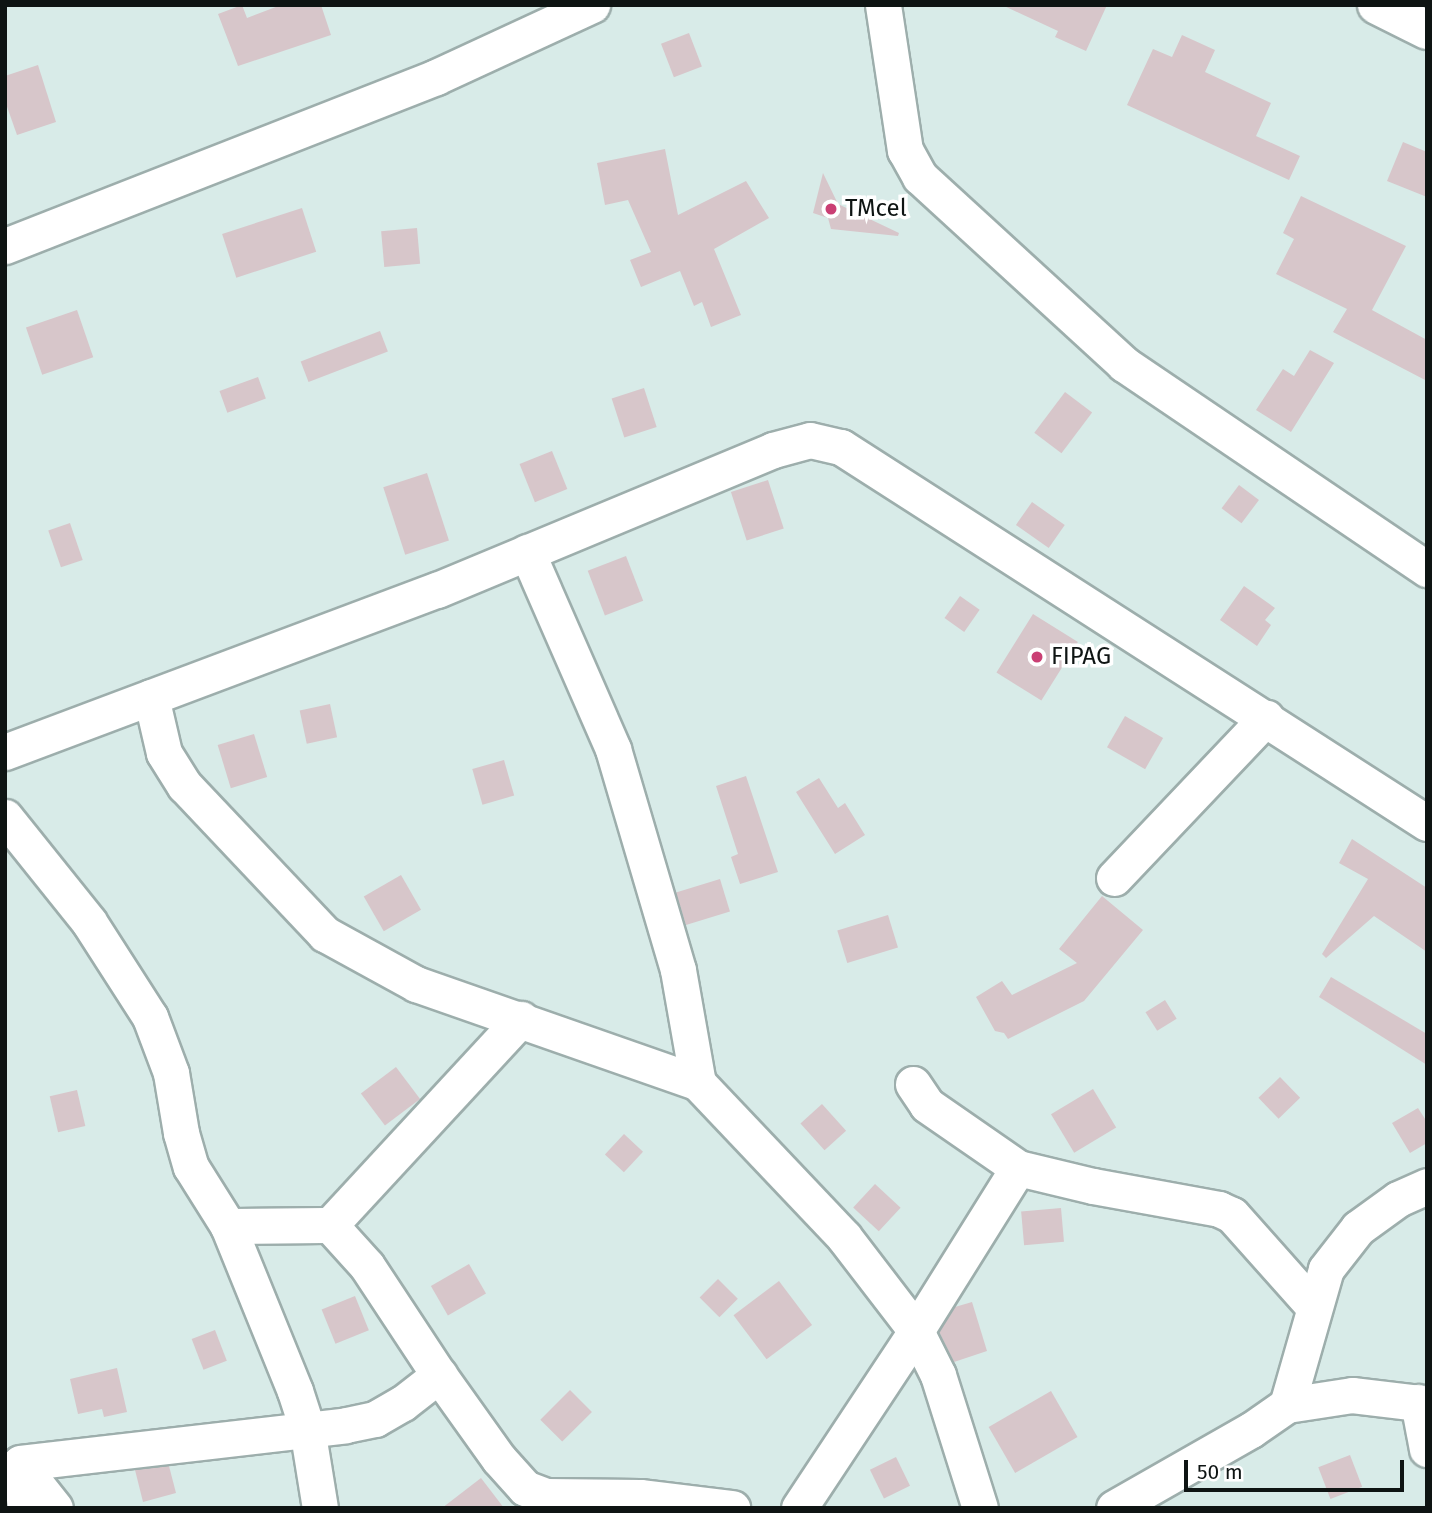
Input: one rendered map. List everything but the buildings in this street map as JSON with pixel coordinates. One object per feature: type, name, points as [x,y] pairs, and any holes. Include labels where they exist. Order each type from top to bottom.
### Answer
[{"type":"main road","points":[[1377,5],[1427,30]]},
{"type":"street","points":[[5,246],[436,77],[592,5]]},
{"type":"street","points":[[883,5],[905,150],[920,177],[1124,364],[1427,569]]},
{"type":"street","points":[[5,751],[437,590],[774,450],[810,440],[841,447],[1427,824]]},
{"type":"street","points":[[527,552],[613,749],[678,970],[698,1083]]},
{"type":"street","points":[[151,697],[164,753],[185,786],[325,934],[416,984],[698,1083],[844,1237],[916,1331],[938,1375],[980,1508]]},
{"type":"street","points":[[1114,878],[1266,718]]},
{"type":"street","points":[[5,817],[89,922],[150,1017],[172,1073],[181,1133],[191,1167],[228,1226],[307,1428],[320,1508]]},
{"type":"street","points":[[228,1226],[330,1225],[521,1020]]},
{"type":"street","points":[[913,1084],[926,1104],[1018,1168],[1093,1186],[1219,1209],[1232,1215],[1314,1307]]},
{"type":"street","points":[[799,1508],[916,1331],[1018,1168]]},
{"type":"street","points":[[1287,1405],[1326,1269],[1358,1228],[1398,1199],[1427,1186]]},
{"type":"street","points":[[330,1225],[367,1266],[439,1375],[499,1459],[525,1488],[564,1502],[640,1497],[732,1508]]},
{"type":"street","points":[[12,1455],[307,1428],[375,1419],[403,1403],[439,1375]]},
{"type":"street","points":[[1114,1508],[1251,1430],[1287,1405],[1352,1395],[1422,1403],[1427,1449]]},
{"type":"street","points":[[12,1455],[25,1508]]},
{"type":"street","points":[[12,1455],[55,1508]]},
{"type":"place","name":"TMcel","points":[[831,209]]},
{"type":"place","name":"FIPAG","points":[[1037,657]]}]
